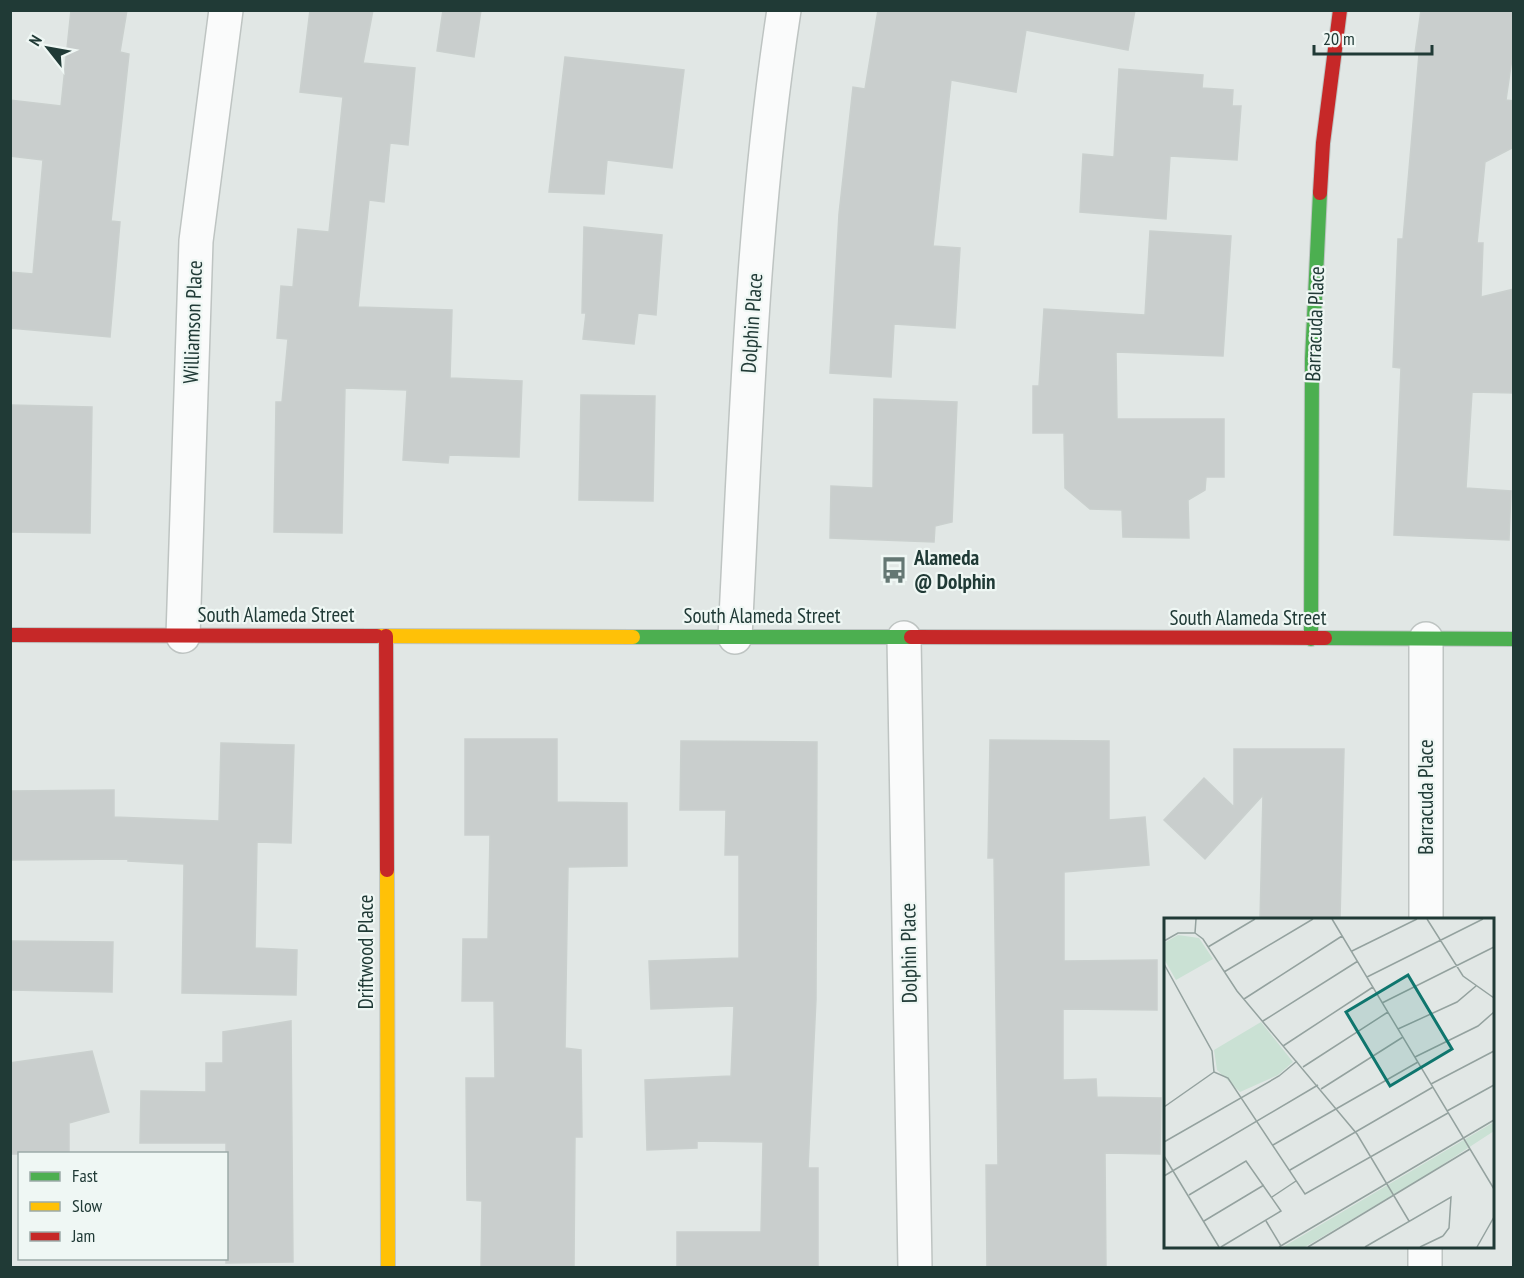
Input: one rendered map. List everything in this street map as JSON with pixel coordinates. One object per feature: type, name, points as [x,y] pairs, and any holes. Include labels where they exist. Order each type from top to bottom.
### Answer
[{"type":"main road","name":"Barracuda Place","points":[[1311,639],[1313,336],[1323,143],[1340,10]]},
{"type":"main road","name":"South Alameda Street","points":[[10,635],[1514,639]]},
{"type":"main road","name":"Driftwood Place","points":[[386,636],[388,1268]]},
{"type":"street","name":"Williamson Place","points":[[183,636],[196,242],[226,10]]},
{"type":"street","name":"Dolphin Place","points":[[735,637],[753,300],[770,103],[784,10]]},
{"type":"street","name":"Dolphin Place","points":[[904,638],[915,1268]]},
{"type":"street","name":"Barracuda Place","points":[[1426,639],[1426,918]]},
{"type":"street","points":[[1425,1248],[1425,1268]]},
{"type":"building","points":[[71,10],[127,10],[120,52],[129,54],[111,221],[120,222],[110,337],[10,328],[10,272],[33,274],[43,160],[10,156],[10,100],[61,106]]},
{"type":"building","points":[[310,10],[373,10],[363,63],[415,68],[408,145],[390,143],[384,202],[369,200],[358,307],[452,310],[450,378],[522,381],[519,457],[449,455],[448,463],[403,460],[407,390],[345,388],[342,533],[274,532],[276,402],[282,402],[288,339],[277,338],[281,286],[293,287],[298,229],[329,232],[343,97],[300,92]]},
{"type":"building","points":[[443,10],[481,10],[474,57],[437,51]]},
{"type":"building","points":[[878,10],[1135,10],[1128,50],[1026,30],[1016,92],[951,80],[933,246],[960,248],[955,328],[894,324],[891,377],[830,373],[839,214],[853,87],[865,89]]},
{"type":"building","points":[[1421,10],[1514,10],[1514,45],[1506,100],[1514,101],[1512,148],[1485,162],[1477,243],[1483,243],[1481,297],[1514,289],[1514,393],[1472,392],[1466,488],[1511,491],[1509,540],[1394,535],[1401,368],[1393,367],[1398,239],[1403,239],[1419,54],[1415,53]]},
{"type":"building","points":[[565,57],[684,70],[672,168],[607,160],[604,194],[549,192]]},
{"type":"building","points":[[1119,69],[1203,75],[1202,88],[1233,90],[1232,106],[1241,106],[1237,160],[1170,156],[1166,219],[1080,212],[1083,154],[1114,157]]},
{"type":"building","points":[[584,227],[662,235],[656,315],[638,313],[634,344],[583,339],[586,313],[582,313]]},
{"type":"building","points":[[1150,231],[1231,236],[1223,356],[1116,352],[1117,419],[1224,419],[1224,477],[1206,477],[1205,490],[1188,500],[1189,538],[1123,537],[1122,510],[1090,509],[1065,488],[1064,433],[1033,433],[1033,386],[1039,386],[1044,309],[1145,315]]},
{"type":"building","points":[[581,395],[655,396],[653,501],[579,500]]},
{"type":"building","points":[[874,399],[957,402],[952,522],[935,526],[934,542],[830,538],[831,486],[873,488]]},
{"type":"building","points":[[10,405],[92,407],[90,533],[10,532]]},
{"type":"building","points":[[465,739],[557,739],[557,802],[627,803],[627,866],[568,867],[565,1048],[581,1050],[582,1137],[575,1137],[574,1268],[481,1268],[482,1201],[467,1200],[466,1078],[495,1078],[494,1001],[462,1001],[463,939],[488,939],[490,835],[465,835]]},
{"type":"building","points":[[990,740],[1109,741],[1109,820],[1145,817],[1149,865],[1064,872],[1064,961],[1157,960],[1157,1010],[1063,1009],[1063,1080],[1096,1079],[1097,1097],[1161,1098],[1160,1154],[1105,1153],[1106,1268],[987,1268],[986,1165],[998,1165],[994,858],[988,858]]},
{"type":"building","points":[[681,741],[817,742],[816,999],[808,1168],[818,1168],[818,1268],[677,1268],[677,1232],[761,1232],[763,1142],[697,1141],[697,1148],[647,1150],[645,1080],[731,1076],[734,1006],[651,1009],[649,961],[739,958],[739,855],[725,855],[726,810],[680,810]]},
{"type":"building","points":[[221,743],[294,745],[291,843],[257,842],[255,948],[297,950],[296,995],[182,993],[184,864],[128,861],[128,859],[10,860],[10,791],[114,790],[114,817],[219,821]]},
{"type":"building","points":[[1234,749],[1344,749],[1340,918],[1260,918],[1263,795],[1205,859],[1164,820],[1204,778],[1234,807]]},
{"type":"building","points":[[10,941],[113,942],[112,992],[10,990]]},
{"type":"building","points":[[291,1021],[293,1262],[226,1263],[228,1260],[228,1152],[226,1152],[226,1143],[140,1143],[141,1091],[206,1092],[206,1063],[223,1063],[223,1032]]},
{"type":"building","points":[[92,1051],[109,1112],[69,1123],[69,1152],[10,1154],[10,1063]]},
{"type":"traffic: fast","points":[[1311,639],[1312,359],[1320,193]]},
{"type":"traffic: fast","points":[[633,637],[911,637]]},
{"type":"traffic: fast","points":[[1325,638],[1514,639]]},
{"type":"traffic: slow","points":[[377,636],[633,637]]},
{"type":"traffic: slow","points":[[387,870],[388,1268]]},
{"type":"traffic: jam","points":[[1320,193],[1323,143],[1340,10]]},
{"type":"traffic: jam","points":[[10,635],[377,636]]},
{"type":"traffic: jam","points":[[386,636],[387,870]]},
{"type":"traffic: jam","points":[[911,637],[1325,638]]},
{"type":"place","name":"Alameda @ Dolphin","points":[[894,570]]}]
